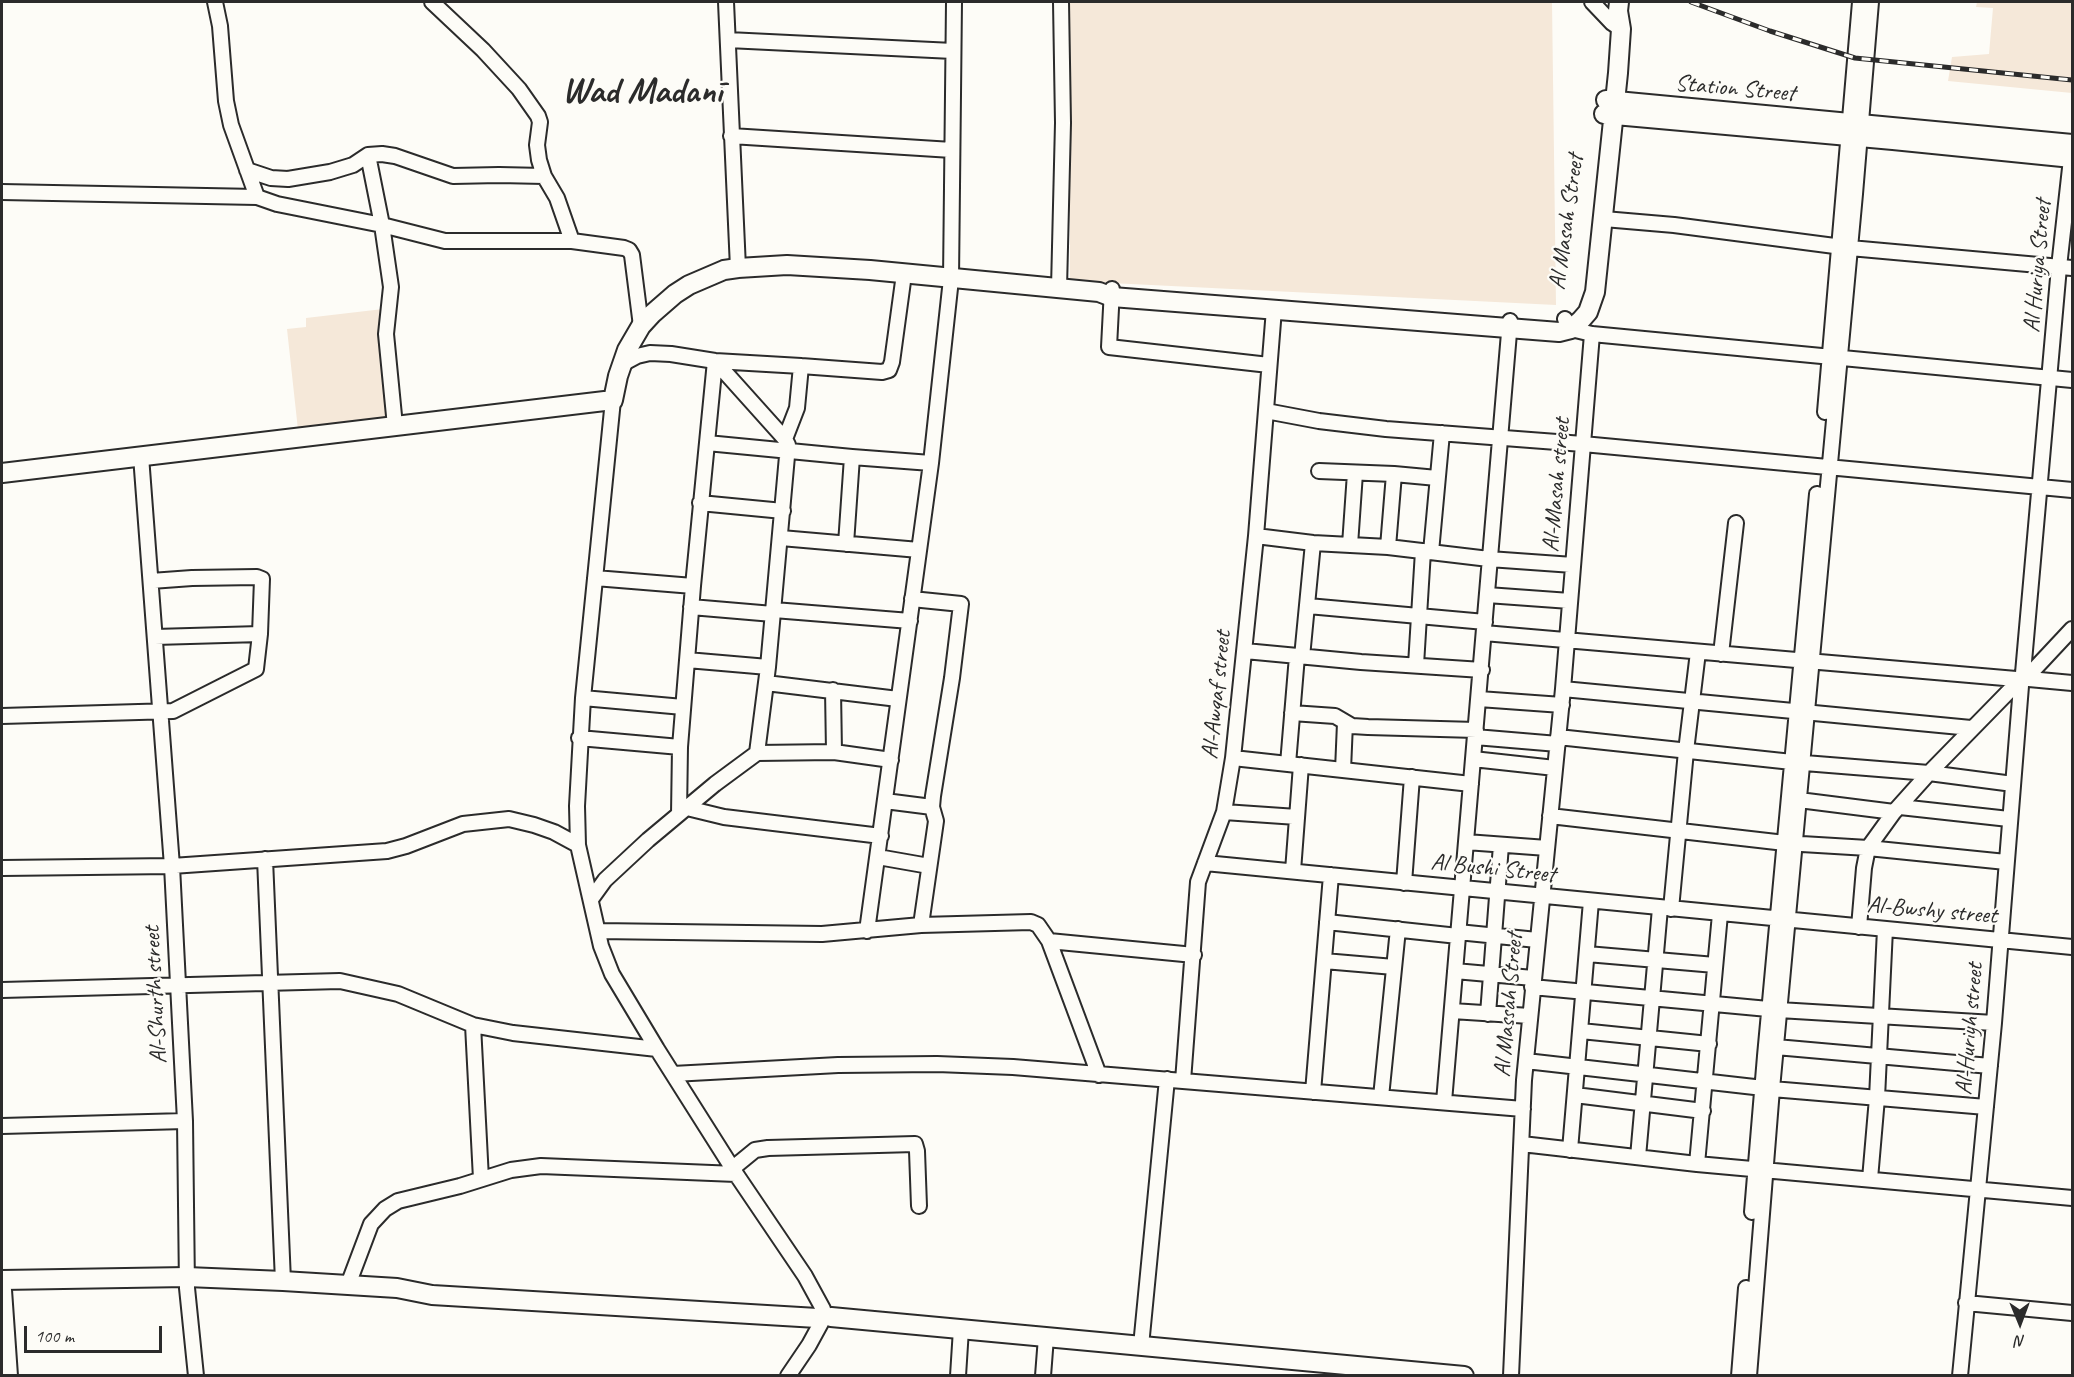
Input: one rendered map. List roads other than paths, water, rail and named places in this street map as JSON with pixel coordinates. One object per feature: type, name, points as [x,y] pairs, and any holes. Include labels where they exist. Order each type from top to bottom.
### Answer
[{"type":"main road","points":[[1610,107],[1617,16]]},
{"type":"main road","name":"Station Street","points":[[1610,107],[2072,152]]},
{"type":"main road","name":"Al Masah Street","points":[[1568,324],[1581,320],[1593,302],[1604,219],[1610,107]]},
{"type":"main road","name":"Al Masah Street","points":[[1568,324],[1586,290],[1610,107]]},
{"type":"main road","points":[[2,473],[613,400],[627,350],[641,326],[663,304],[689,285],[724,270],[738,268],[796,265],[1274,309],[1338,310]]},
{"type":"main road","points":[[1108,293],[1510,325],[1545,322],[1568,324]]},
{"type":"main road","points":[[2,1287],[283,1281],[403,1289],[432,1295],[823,1317],[1464,1376]]},
{"type":"main road","points":[[187,1282],[383,1299],[406,1300],[432,1295]]},
{"type":"street","points":[[215,2],[220,26],[226,101],[231,125],[257,197]]},
{"type":"street","points":[[432,2],[505,73],[538,116],[540,122],[538,153],[544,176],[557,198],[572,241]]},
{"type":"street","points":[[726,2],[738,268]]},
{"type":"street","points":[[867,931],[920,550],[951,279],[954,2]]},
{"type":"street","points":[[1059,288],[1063,123],[1061,2]]},
{"type":"street","points":[[1592,2],[1617,16]]},
{"type":"street","points":[[1855,130],[1860,2]]},
{"type":"street","points":[[1738,1376],[1760,1169],[1855,130],[1871,2]]},
{"type":"street","points":[[728,40],[953,51]]},
{"type":"street","points":[[731,136],[952,150]]},
{"type":"street","name":"Al Huriya Street","points":[[2040,487],[2050,378],[2066,268],[2072,152]]},
{"type":"street","points":[[247,170],[271,178],[288,179],[330,172],[353,165],[368,155],[394,156],[453,176],[544,176]]},
{"type":"street","points":[[368,155],[391,287],[386,334],[395,426]]},
{"type":"street","points":[[2,192],[257,197],[277,204],[382,225],[445,241],[572,241],[624,248],[632,255],[641,326]]},
{"type":"street","points":[[1604,219],[1674,225],[1844,247],[2066,268]]},
{"type":"street","points":[[622,364],[637,356],[650,353],[714,361],[882,372],[889,370],[904,274]]},
{"type":"street","points":[[1108,293],[1108,345],[1111,348],[1269,364]]},
{"type":"street","name":"Al-Awqaf street","points":[[1183,1081],[1198,882],[1224,812],[1233,758],[1256,536],[1274,309]]},
{"type":"street","points":[[1568,324],[1592,334],[2073,380]]},
{"type":"street","points":[[1444,1102],[1510,325]]},
{"type":"street","name":"Al-Masah street","points":[[1567,640],[1592,334]]},
{"type":"street","points":[[683,811],[680,747],[714,361]]},
{"type":"street","points":[[714,361],[787,445]]},
{"type":"street","points":[[757,753],[774,612],[787,445],[797,408],[801,366]]},
{"type":"street","points":[[613,400],[582,698],[576,813],[578,845],[605,959],[612,974],[734,1171],[805,1276],[823,1317],[809,1345],[788,1376]]},
{"type":"street","points":[[1266,411],[1319,421],[2073,490]]},
{"type":"street","points":[[1416,665],[1418,615],[1442,433]]},
{"type":"street","points":[[707,443],[787,445],[852,457],[931,463]]},
{"type":"street","name":"Al-Shurth street","points":[[141,456],[172,866],[185,1121],[187,1282],[196,1376]]},
{"type":"street","points":[[846,544],[852,457]]},
{"type":"street","points":[[1319,471],[1437,478]]},
{"type":"street","points":[[1350,545],[1355,473]]},
{"type":"street","points":[[1388,547],[1394,474]]},
{"type":"street","name":"Al-Huriyh street","points":[[1959,1376],[1994,1023],[2009,819],[2040,487]]},
{"type":"street","points":[[700,503],[783,511]]},
{"type":"street","points":[[1721,654],[1736,523]]},
{"type":"street","points":[[1256,536],[1573,565]]},
{"type":"street","points":[[781,538],[920,550]]},
{"type":"street","points":[[1293,871],[1297,818],[1292,713],[1308,606],[1313,543]]},
{"type":"street","points":[[2,716],[177,710],[256,669],[262,579],[257,577],[192,578],[151,581]]},
{"type":"street","points":[[594,578],[693,586]]},
{"type":"street","points":[[1487,595],[1570,601]]},
{"type":"street","points":[[912,599],[961,604],[932,807],[936,821],[921,925]]},
{"type":"street","points":[[1308,606],[1418,615],[1567,640],[2073,683]]},
{"type":"street","points":[[691,607],[910,621]]},
{"type":"street","points":[[1859,927],[1868,848],[1897,810],[1971,728],[2073,629]]},
{"type":"street","points":[[155,637],[260,634]]},
{"type":"street","name":"Al Massah Street","points":[[1511,1376],[1522,1109],[1532,983],[1567,640]]},
{"type":"street","points":[[1245,651],[1482,670]]},
{"type":"street","points":[[1638,1157],[1655,960],[1679,831],[1698,652]]},
{"type":"street","points":[[687,660],[768,667]]},
{"type":"street","points":[[766,683],[898,699]]},
{"type":"street","points":[[1563,689],[1971,728]]},
{"type":"street","points":[[833,690],[834,752]]},
{"type":"street","points":[[582,698],[683,707]]},
{"type":"street","points":[[1479,699],[1562,705]]},
{"type":"street","points":[[1292,713],[1335,716],[1352,726],[1686,751],[2013,783]]},
{"type":"street","points":[[1343,770],[1345,723]]},
{"type":"street","points":[[579,738],[680,747]]},
{"type":"street","points":[[592,898],[605,880],[683,811],[757,753],[834,752],[891,760]]},
{"type":"street","points":[[1233,758],[1471,784]]},
{"type":"street","points":[[1473,759],[1555,768]]},
{"type":"street","points":[[1790,844],[1799,800],[1797,763]]},
{"type":"street","points":[[1404,883],[1412,777]]},
{"type":"street","points":[[1799,800],[2009,819]]},
{"type":"street","points":[[885,801],[932,807]]},
{"type":"street","points":[[683,811],[881,836]]},
{"type":"street","points":[[1224,812],[1297,818]]},
{"type":"street","points":[[1550,816],[1790,844],[1868,848],[2006,861]]},
{"type":"street","points":[[2,868],[172,866],[387,851],[463,824],[508,819],[554,832],[578,845]]},
{"type":"street","points":[[1466,842],[1547,848]]},
{"type":"street","points":[[1488,1014],[1501,845]]},
{"type":"street","points":[[878,857],[928,867]]},
{"type":"street","points":[[265,860],[283,1281]]},
{"type":"street","name":"Al Bushi Street","points":[[1205,863],[1783,920]]},
{"type":"street","points":[[1313,1092],[1331,875]]},
{"type":"street","points":[[1570,1150],[1591,901]]},
{"type":"street","points":[[1697,1164],[1720,914]]},
{"type":"street","name":"Al-Bwshy street","points":[[1783,920],[2073,947]]},
{"type":"street","points":[[598,931],[771,934],[867,931],[921,925],[1031,922],[1038,925],[1049,942],[1099,1075]]},
{"type":"street","points":[[1328,922],[1537,940]]},
{"type":"street","points":[[1870,1179],[1877,1098],[1885,928]]},
{"type":"street","points":[[1382,1097],[1398,929]]},
{"type":"street","points":[[1049,942],[1194,955]]},
{"type":"street","points":[[1587,954],[1715,965]]},
{"type":"street","points":[[1324,961],[1394,966]]},
{"type":"street","points":[[1455,971],[1491,974],[1584,992],[1774,1010],[1994,1023]]},
{"type":"street","points":[[2,990],[340,981],[398,994],[473,1025],[513,1033],[657,1049]]},
{"type":"street","points":[[1767,1088],[1776,1047],[1774,1010]]},
{"type":"street","points":[[1452,1011],[1530,1016]]},
{"type":"street","points":[[473,1025],[481,1179]]},
{"type":"street","points":[[1581,1031],[1709,1044]]},
{"type":"street","points":[[1776,1047],[1990,1066]]},
{"type":"street","points":[[1526,1061],[1767,1088],[1986,1107]]},
{"type":"street","points":[[673,1074],[838,1065],[937,1064],[1012,1067],[1522,1109]]},
{"type":"street","points":[[1141,1346],[1167,1079]]},
{"type":"street","points":[[1575,1095],[1703,1111]]},
{"type":"street","points":[[2,1126],[185,1121]]},
{"type":"street","points":[[348,1285],[371,1224],[385,1209],[398,1201],[511,1170],[541,1166],[734,1171],[755,1150],[768,1148],[915,1144],[918,1151],[919,1206]]},
{"type":"street","points":[[1522,1144],[1697,1164],[2073,1198]]},
{"type":"street","points":[[1749,1376],[1760,1169]]},
{"type":"street","points":[[2,1287],[10,1376]]},
{"type":"street","points":[[1966,1303],[2073,1313]]},
{"type":"street","points":[[958,1376],[961,1329]]},
{"type":"street","points":[[1043,1376],[1046,1337]]},
{"type":"railway","points":[[1691,2],[1770,31],[1855,58],[2072,80]]},
{"type":"district","name":"Wad Madanī","points":[[642,93]]}]
